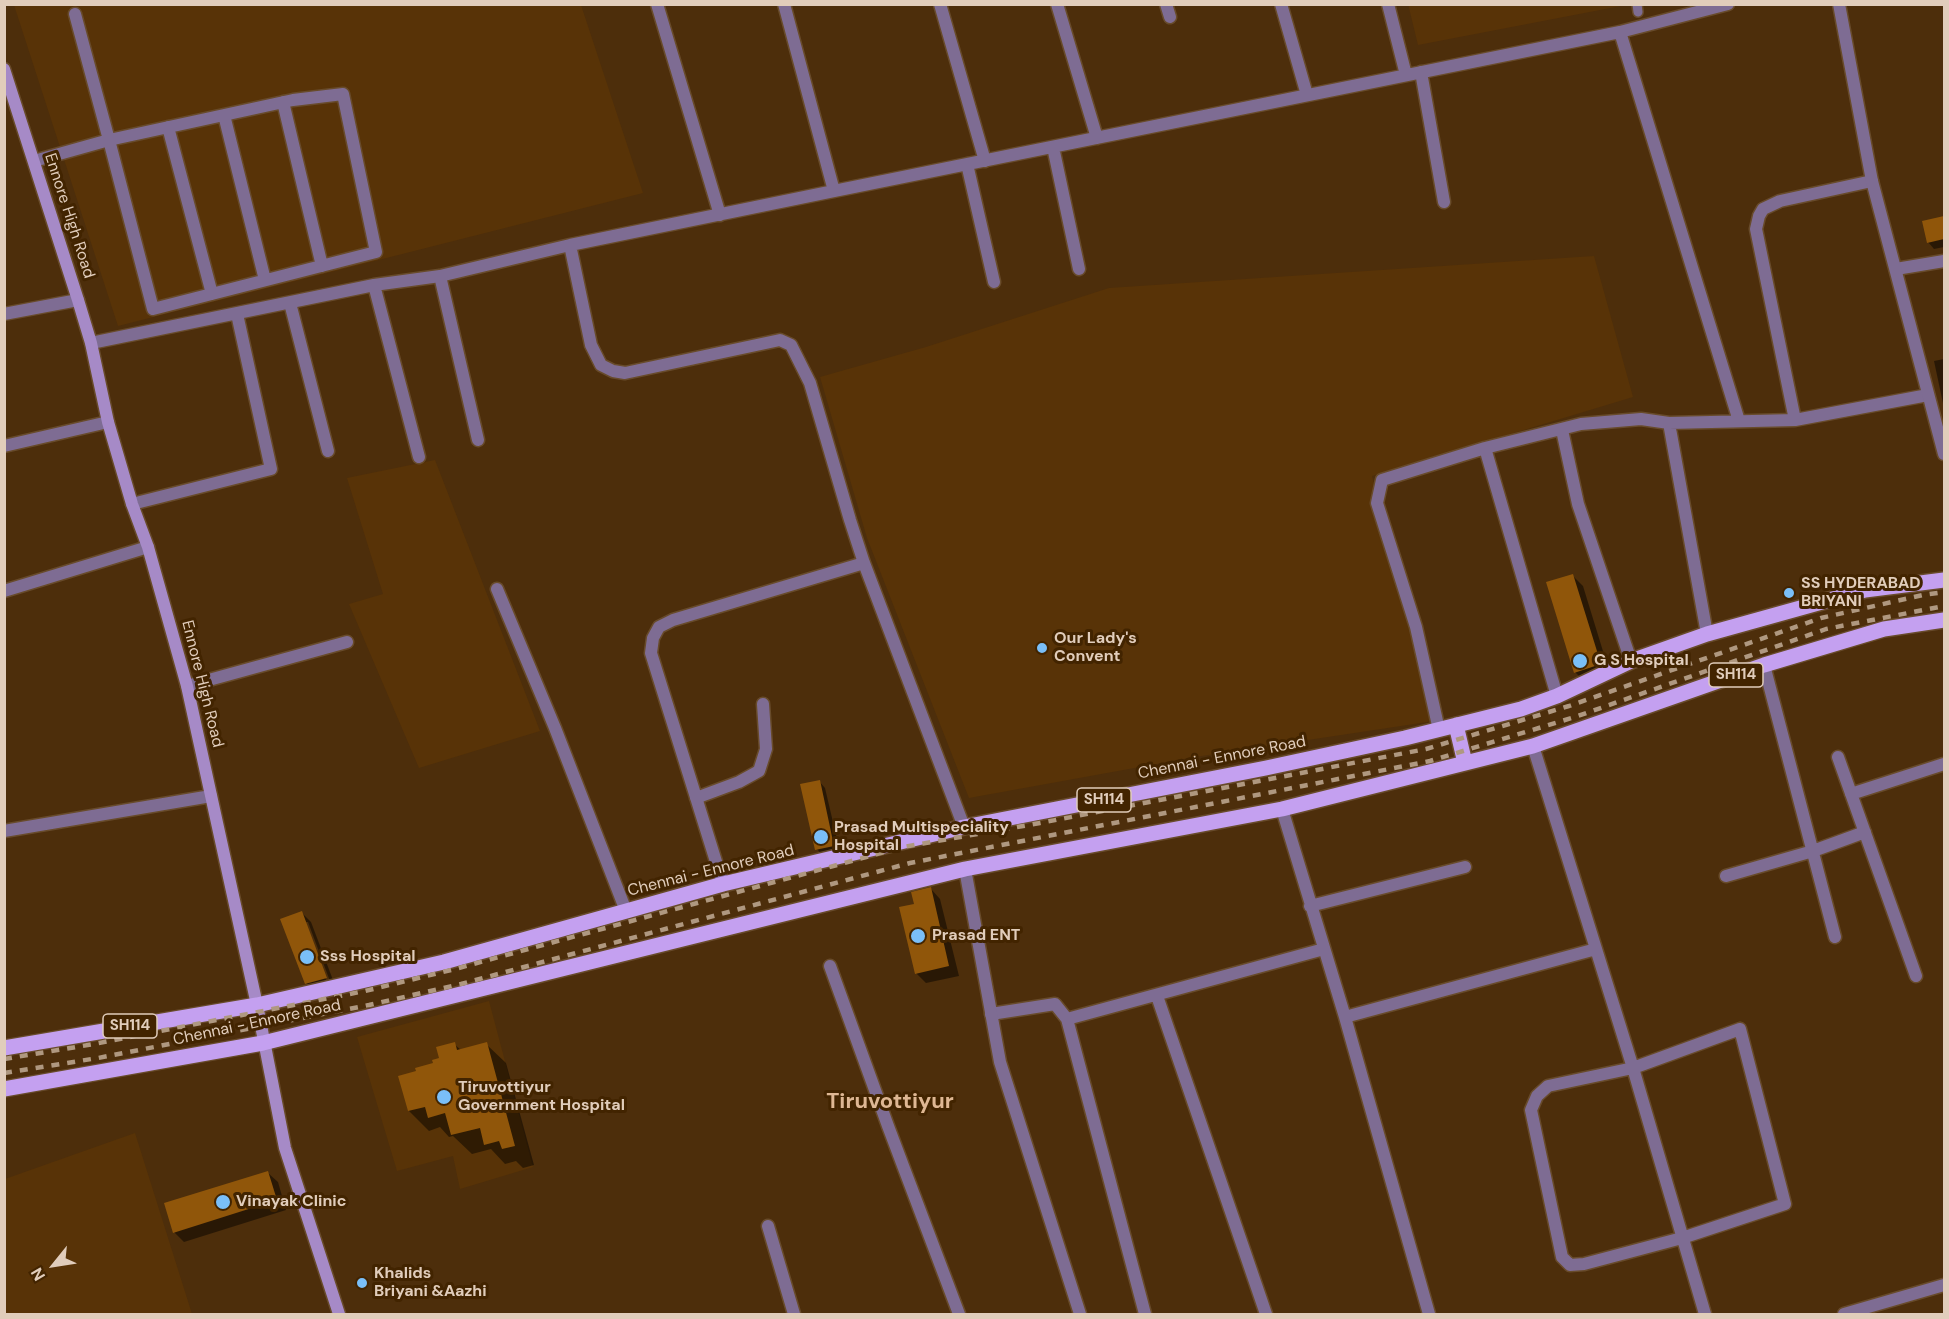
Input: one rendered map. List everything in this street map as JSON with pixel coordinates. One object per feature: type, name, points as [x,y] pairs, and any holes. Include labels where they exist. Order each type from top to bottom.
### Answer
[{"type":"main road","name":"Ennore High Road","points":[[4,69],[91,343],[108,422],[132,504],[148,547],[187,686],[257,1005],[285,1148],[339,1314]]},
{"type":"main road","name":"Chennai - Ennore Road","points":[[4,1048],[257,1005],[444,962],[723,885],[964,827],[1266,768],[1439,730],[1521,709],[1557,696],[1631,662],[1707,634],[1865,590],[1944,580]]},
{"type":"main road","name":"Chennai - Ennore Road","points":[[4,1089],[263,1043],[965,869],[1282,809],[1533,746],[1764,665],[1884,629],[1944,620]]},
{"type":"main road","points":[[1456,725],[1465,763]]},
{"type":"street","points":[[657,4],[720,215]]},
{"type":"street","points":[[784,4],[834,191]]},
{"type":"street","points":[[940,4],[985,161]]},
{"type":"street","points":[[1057,4],[1096,138]]},
{"type":"street","points":[[1281,4],[1307,95]]},
{"type":"street","points":[[1388,4],[1406,75]]},
{"type":"street","points":[[91,343],[374,285],[441,276],[570,246],[834,191],[1620,32],[1728,4]]},
{"type":"street","points":[[1839,4],[1872,181],[1944,454]]},
{"type":"street","points":[[34,161],[109,141],[283,102],[344,94],[376,252],[153,309],[109,141],[75,14]]},
{"type":"street","points":[[1620,32],[1739,421]]},
{"type":"street","points":[[1422,72],[1444,202]]},
{"type":"street","points":[[283,102],[322,266]]},
{"type":"street","points":[[224,115],[265,280]]},
{"type":"street","points":[[168,128],[212,294]]},
{"type":"street","points":[[1053,147],[1079,268]]},
{"type":"street","points":[[967,164],[994,282]]},
{"type":"street","points":[[1796,420],[1756,229],[1759,216],[1763,209],[1780,201],[1872,181]]},
{"type":"street","points":[[570,246],[591,345],[600,365],[625,373],[780,340],[791,345],[810,383],[864,562],[964,827]]},
{"type":"street","points":[[1896,269],[1944,261]]},
{"type":"street","points":[[441,276],[478,440]]},
{"type":"street","points":[[374,285],[419,457]]},
{"type":"street","points":[[4,314],[78,300]]},
{"type":"street","points":[[290,303],[328,451]]},
{"type":"street","points":[[132,504],[271,469],[237,314]]},
{"type":"street","points":[[1439,730],[1416,627],[1377,503],[1382,480],[1485,448],[1581,424],[1641,419],[1670,423],[1796,420],[1928,395]]},
{"type":"street","points":[[4,447],[108,422]]},
{"type":"street","points":[[1670,423],[1707,634]]},
{"type":"street","points":[[1562,430],[1578,504],[1631,662]]},
{"type":"street","points":[[1485,448],[1557,696]]},
{"type":"street","points":[[4,591],[148,547]]},
{"type":"street","points":[[723,885],[651,653],[653,638],[659,627],[673,620],[864,562]]},
{"type":"street","points":[[497,589],[555,728],[626,911]]},
{"type":"street","points":[[187,686],[347,642]]},
{"type":"street","points":[[1764,665],[1835,937]]},
{"type":"street","points":[[696,798],[739,782],[759,771],[766,749],[763,704]]},
{"type":"street","points":[[1533,746],[1633,1068],[1705,1314]]},
{"type":"street","points":[[1838,757],[1916,976]]},
{"type":"street","points":[[1851,794],[1944,764]]},
{"type":"street","points":[[4,831],[211,796]]},
{"type":"street","points":[[1282,809],[1345,1017],[1430,1314]]},
{"type":"street","points":[[1726,876],[1813,851],[1865,832]]},
{"type":"street","points":[[1310,906],[1465,867]]},
{"type":"street","points":[[965,869],[1000,1062],[1080,1314]]},
{"type":"street","points":[[1067,1019],[1324,949]]},
{"type":"street","points":[[1345,1017],[1596,949]]},
{"type":"street","points":[[830,966],[959,1314]]},
{"type":"street","points":[[1157,996],[1266,1314]]},
{"type":"street","points":[[992,1014],[1055,1004],[1067,1019],[1145,1314]]},
{"type":"street","points":[[1740,1029],[1785,1204],[1682,1238],[1584,1264],[1570,1265],[1562,1257],[1531,1110],[1537,1096],[1548,1086],[1633,1068],[1740,1029]]},
{"type":"street","points":[[768,1226],[795,1314]]},
{"type":"street","points":[[1844,1314],[1944,1285]]},
{"type":"shaded area","points":[[1408,4],[1626,4],[1626,5],[1418,45]]},
{"type":"shaded area","points":[[14,5],[581,5],[643,193],[118,326]]},
{"type":"shaded area","points":[[1594,256],[1633,397],[1372,476],[1434,721],[1195,757],[969,798],[867,538],[820,377],[926,347],[1109,288]]},
{"type":"shaded area","points":[[435,460],[540,731],[419,768],[349,604],[383,594],[347,478]]},
{"type":"shaded area","name":"Tiruvottiyur Government Hospital","points":[[489,1001],[533,1167],[460,1189],[453,1156],[397,1171],[357,1037]]},
{"type":"shaded area","points":[[135,1133],[192,1314],[5,1314],[5,1179]]},
{"type":"building","points":[[1944,216],[1944,239],[1927,243],[1922,221]]},
{"type":"building","points":[[1573,574],[1601,664],[1574,673],[1546,582]]},
{"type":"building","points":[[820,780],[834,846],[815,850],[800,784]]},
{"type":"building","points":[[931,887],[949,966],[915,974],[899,907],[914,904],[911,892]]},
{"type":"building","points":[[302,911],[327,978],[305,984],[280,919]]},
{"type":"building","points":[[455,1042],[457,1050],[487,1042],[515,1146],[502,1149],[499,1141],[484,1145],[480,1128],[451,1135],[445,1113],[428,1118],[425,1107],[408,1111],[398,1076],[433,1063],[432,1060],[439,1058],[436,1047]]},
{"type":"building","points":[[268,1171],[277,1200],[173,1233],[164,1203]]},
{"type":"railway","points":[[4,1059],[94,1044],[365,991],[455,969],[903,847],[1426,749],[1569,706],[1821,618],[1944,592]]},
{"type":"railway","points":[[4,1073],[98,1058],[369,1005],[461,984],[910,863],[1430,761],[1575,717],[1826,629],[1944,606]]},
{"type":"place","name":"SS HYDERABAD BRIYANI","points":[[1789,593]]},
{"type":"place","name":"Our Lady's Convent","points":[[1042,648]]},
{"type":"place","name":"G S Hospital","points":[[1580,661]]},
{"type":"place","name":"Prasad Multispeciality Hospital","points":[[821,837]]},
{"type":"place","name":"Prasad ENT","points":[[918,936]]},
{"type":"place","name":"Sss Hospital","points":[[307,957]]},
{"type":"place","name":"Tiruvottiyur Government Hospital","points":[[444,1097]]},
{"type":"place","name":"Vinayak Clinic","points":[[223,1202]]},
{"type":"place","name":"Khalids Briyani &Aazhi","points":[[362,1283]]},
{"type":"district","name":"Tiruvottiyur","points":[[890,1102]]}]
